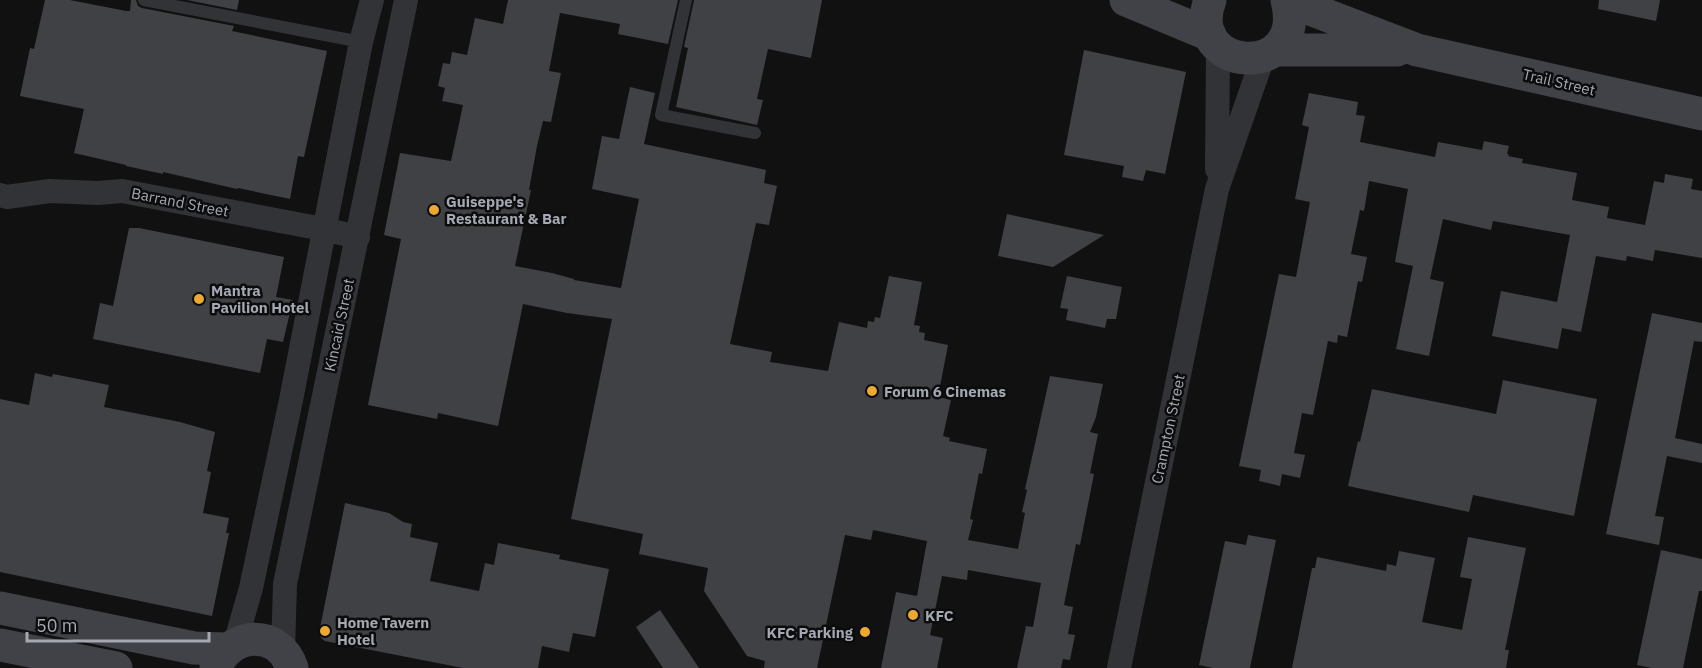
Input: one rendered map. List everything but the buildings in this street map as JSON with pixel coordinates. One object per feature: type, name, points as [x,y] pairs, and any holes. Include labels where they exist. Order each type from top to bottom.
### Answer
[{"type":"street","points":[[226,654],[250,588],[291,400],[361,42],[372,0]]},
{"type":"street","name":"Kincaid Street","points":[[293,662],[285,584],[406,0]]},
{"type":"street","points":[[1126,0],[1214,41]]},
{"type":"street","points":[[1210,0],[1206,22],[1214,41]]},
{"type":"street","points":[[1269,53],[1284,40],[1289,27],[1290,13],[1287,0]]},
{"type":"street","name":"Trail Street","points":[[1287,0],[1417,50],[1702,114]]},
{"type":"street","name":"Trail Street","points":[[1214,41],[1228,54],[1251,59],[1269,53],[1417,50]]},
{"type":"street","name":"Crampton Street","points":[[1214,41],[1217,189]]},
{"type":"street","name":"Crampton Street","points":[[1119,668],[1217,189],[1269,53]]},
{"type":"street","name":"Barrand Street","points":[[0,195],[50,191],[98,193],[122,191],[358,237]]},
{"type":"street","points":[[0,608],[226,654],[255,639],[275,645],[293,662]]},
{"type":"street","points":[[0,645],[116,668]]},
{"type":"lane","points":[[144,0],[361,42]]},
{"type":"lane","points":[[686,0],[661,115],[755,133]]},
{"type":"place","name":"Guiseppe's Restaurant & Bar","points":[[434,210]]},
{"type":"place","name":"Mantra Pavilion Hotel","points":[[199,299]]},
{"type":"place","name":"Forum 6 Cinemas","points":[[872,391]]},
{"type":"place","name":"KFC","points":[[913,615]]},
{"type":"place","name":"Home Tavern Hotel","points":[[325,631]]},
{"type":"place","name":"KFC Parking","points":[[865,632]]}]
